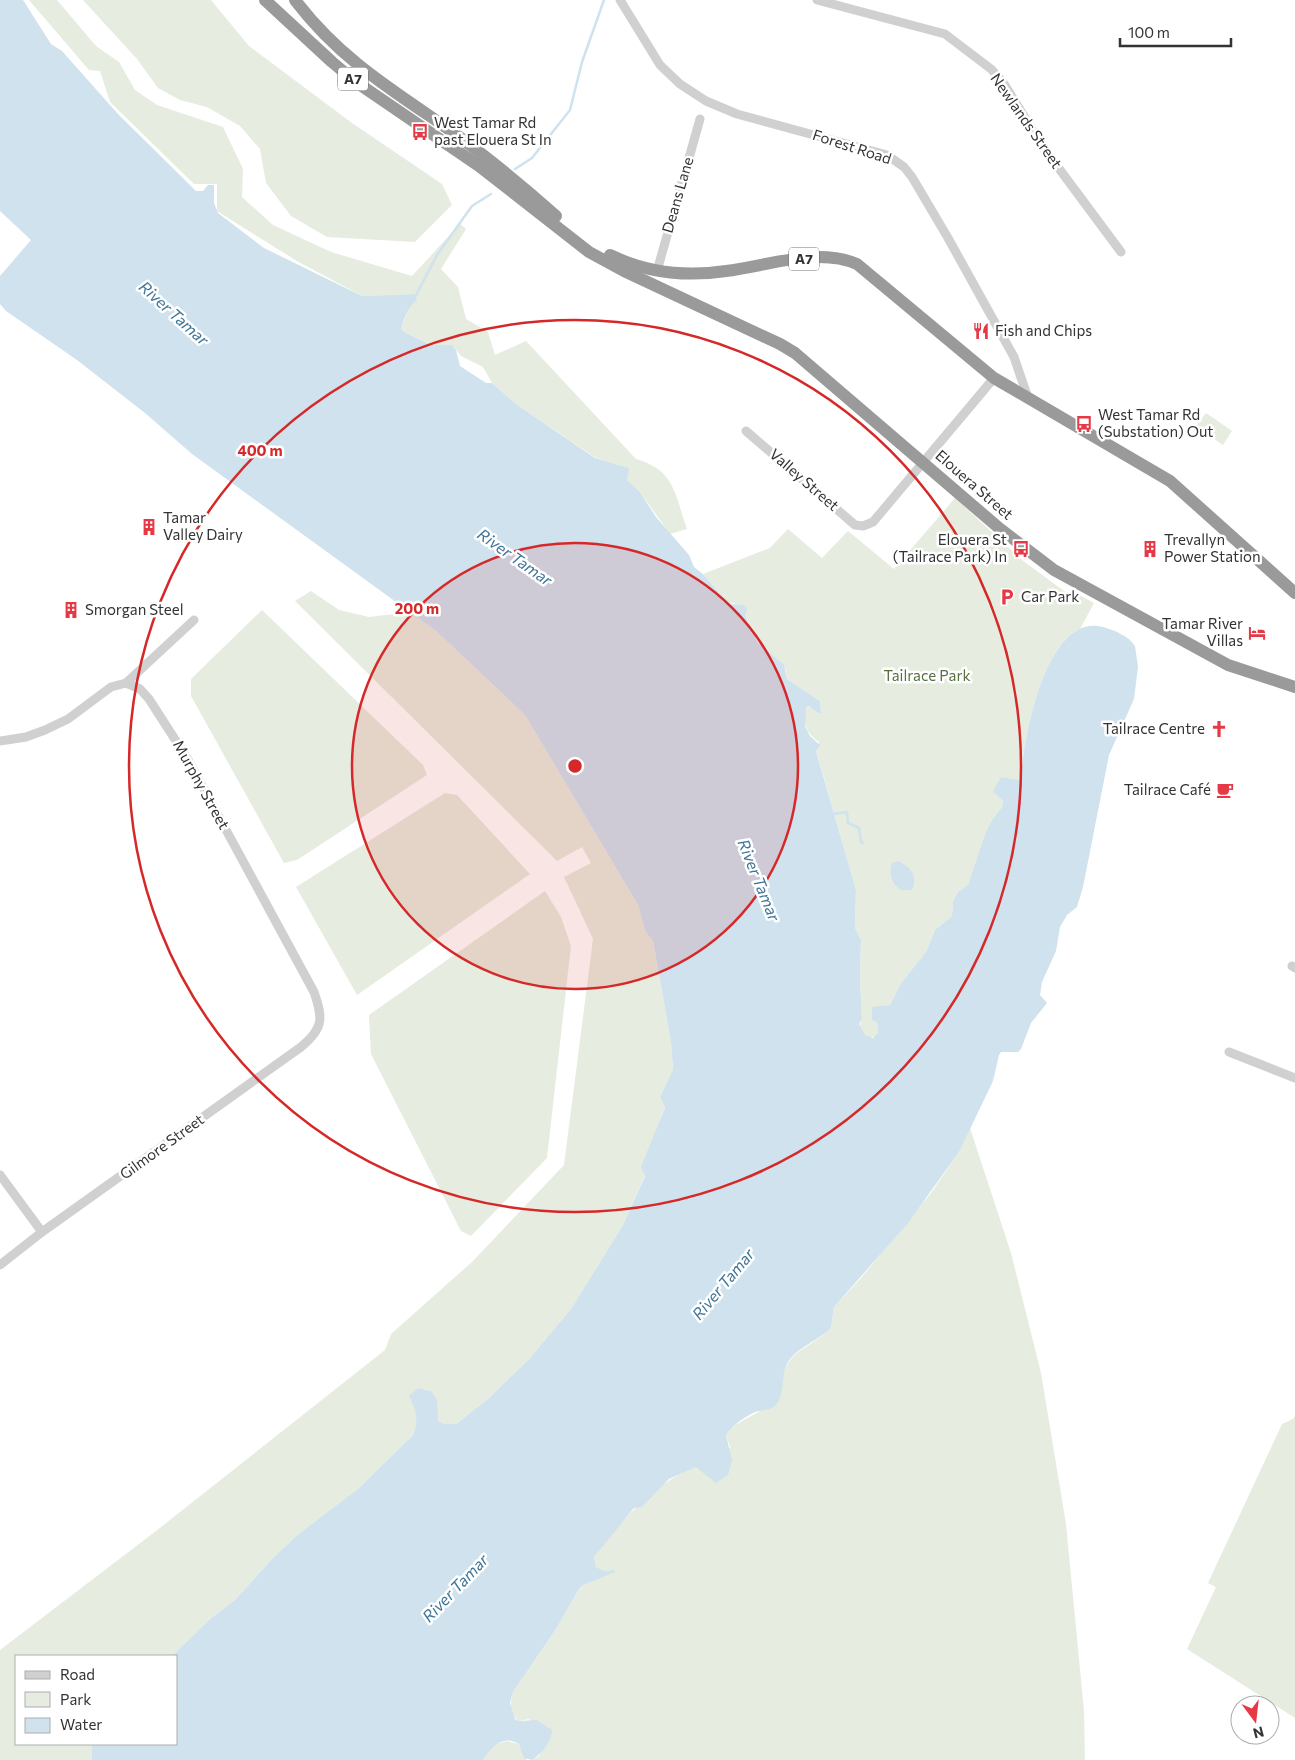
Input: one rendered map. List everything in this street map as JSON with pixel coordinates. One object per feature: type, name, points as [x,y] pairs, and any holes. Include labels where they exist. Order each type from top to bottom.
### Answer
[{"type":"highway","name":"Elouera Street","points":[[265,0],[356,82],[485,170],[589,252],[765,337],[795,354],[1039,560],[1070,580],[1228,665],[1295,687]]},
{"type":"highway","name":"A7","points":[[295,0],[320,31],[352,62],[492,162],[573,232],[594,246],[625,262],[673,274],[710,273],[818,257],[840,258],[850,261],[864,269],[999,381],[1170,481],[1295,593]]},
{"type":"street","name":"Forest Road","points":[[620,0],[660,65],[680,84],[699,97],[736,114],[886,155],[904,167],[912,177],[997,325],[1018,370],[1028,398]]},
{"type":"street","name":"Newlands Street","points":[[816,0],[944,34],[991,70],[1003,82],[1048,154],[1121,252]]},
{"type":"street","name":"Deans Lane","points":[[657,271],[700,119]]},
{"type":"street","points":[[924,462],[999,381],[1012,379],[1018,370]]},
{"type":"street","name":"Valley Street","points":[[746,431],[855,524],[863,526],[873,522],[924,462]]},
{"type":"street","points":[[0,741],[26,737],[45,730],[68,719],[111,687],[126,683],[194,620]]},
{"type":"street","name":"Murphy Street","points":[[126,683],[140,689],[149,699],[187,758],[314,992],[320,1009],[320,1025]]},
{"type":"street","name":"Gilmore Street","points":[[0,1265],[42,1232],[302,1047],[320,1025]]},
{"type":"street","points":[[1229,1052],[1295,1078]]},
{"type":"street","points":[[0,1175],[42,1232]]},
{"type":"green space","points":[[29,0],[57,0],[96,46],[119,62],[135,90],[157,105],[223,127],[243,169],[242,197],[273,225],[331,252],[412,276],[460,224],[466,229],[441,269],[458,287],[466,319],[488,332],[495,355],[526,341],[636,459],[659,470],[666,477],[672,485],[687,529],[670,534],[640,492],[627,480],[628,468],[596,458],[516,404],[492,383],[483,367],[461,356],[452,345],[429,345],[401,329],[414,294],[362,296],[297,261],[217,211],[217,184],[194,184],[110,102],[100,71],[89,70]]},
{"type":"green space","points":[[83,0],[211,0],[249,46],[352,123],[442,184],[452,205],[415,242],[327,237],[291,216],[266,183],[260,149],[240,126],[207,107],[180,100],[158,88],[137,59]]},
{"type":"green space","points":[[1206,413],[1232,431],[1223,445],[1196,426]]},
{"type":"green space","name":"Tailrace Park","points":[[955,498],[1022,560],[1068,594],[1081,596],[1094,603],[1080,629],[1066,639],[1055,654],[1045,674],[1030,720],[1021,780],[1001,777],[994,791],[1003,801],[1002,807],[992,820],[968,885],[958,892],[953,901],[952,916],[935,930],[926,952],[901,983],[890,1005],[885,1006],[877,1022],[878,1033],[876,1037],[868,1037],[860,1027],[862,1019],[861,940],[855,928],[856,890],[816,750],[819,742],[808,731],[804,718],[806,708],[810,706],[818,713],[821,713],[820,701],[787,679],[785,668],[760,646],[745,615],[734,603],[729,604],[703,574],[770,548],[788,529],[822,558],[848,531],[894,569]]},
{"type":"green space","points":[[311,591],[339,610],[369,617],[410,612],[436,631],[525,715],[638,905],[645,931],[653,941],[671,1042],[673,1071],[660,1097],[665,1106],[642,1167],[645,1175],[623,1225],[571,1309],[529,1359],[489,1398],[456,1424],[445,1424],[438,1421],[431,1391],[418,1388],[410,1396],[416,1416],[413,1435],[358,1489],[271,1560],[235,1600],[210,1619],[173,1655],[15,1655],[15,1745],[92,1745],[92,1760],[0,1760],[0,1650],[156,1531],[385,1350],[391,1334],[472,1262],[564,1165],[593,939],[564,877],[591,863],[582,847],[557,861],[295,601]]},
{"type":"green space","points":[[262,610],[423,765],[427,775],[297,860],[284,863],[191,696],[191,679]]},
{"type":"green space","points":[[445,793],[457,795],[530,874],[357,995],[296,887]]},
{"type":"green space","points":[[545,891],[561,917],[571,946],[547,1158],[471,1236],[461,1231],[371,1054],[369,1015]]},
{"type":"green space","points":[[970,1128],[1011,1253],[1041,1373],[1066,1524],[1084,1711],[1085,1760],[532,1760],[539,1756],[547,1742],[529,1719],[519,1721],[513,1715],[511,1704],[513,1692],[556,1629],[579,1589],[583,1585],[614,1570],[605,1571],[596,1567],[594,1557],[626,1518],[667,1482],[696,1467],[705,1472],[712,1480],[730,1447],[726,1435],[738,1423],[765,1408],[781,1394],[786,1368],[791,1360],[831,1328],[834,1307],[861,1278],[931,1193],[959,1152]]},
{"type":"green space","points":[[1295,1416],[1295,1718],[1280,1708],[1280,1695],[1259,1695],[1187,1649],[1216,1587],[1208,1583],[1282,1424],[1293,1419]]},
{"type":"green space","points":[[507,1741],[519,1744],[527,1760],[483,1760],[493,1745]]},
{"type":"water","name":"River Tamar","points":[[0,0],[23,0],[51,44],[62,51],[118,114],[196,191],[203,191],[208,185],[214,185],[214,203],[218,213],[264,248],[362,296],[414,294],[417,300],[405,317],[401,329],[429,345],[452,345],[456,350],[460,366],[486,383],[492,383],[516,404],[595,458],[629,468],[627,480],[640,492],[656,517],[689,555],[694,567],[703,574],[729,604],[744,605],[747,610],[745,615],[758,643],[784,665],[787,679],[820,701],[821,713],[818,713],[809,706],[806,708],[805,726],[810,736],[820,745],[816,751],[856,890],[855,928],[861,940],[862,1019],[859,1024],[865,1035],[873,1038],[878,1033],[877,1022],[872,1020],[872,1007],[890,1005],[901,983],[926,952],[935,930],[952,916],[953,901],[958,892],[968,885],[986,832],[1002,807],[1003,801],[993,791],[1001,777],[1021,780],[1026,738],[1033,710],[1041,683],[1052,659],[1066,639],[1083,628],[1103,627],[1112,630],[1125,636],[1135,646],[1138,667],[1134,699],[1109,755],[1083,887],[1077,907],[1067,915],[1060,927],[1056,951],[1042,982],[1040,995],[1047,1003],[1031,1023],[1021,1049],[1018,1052],[1001,1052],[999,1055],[993,1081],[959,1152],[908,1223],[834,1307],[831,1328],[792,1356],[784,1373],[781,1396],[775,1406],[749,1415],[735,1425],[726,1435],[732,1460],[728,1475],[716,1483],[696,1467],[669,1479],[642,1507],[634,1508],[594,1557],[596,1567],[605,1571],[614,1570],[615,1572],[583,1585],[579,1589],[556,1629],[513,1692],[510,1703],[515,1719],[519,1721],[537,1720],[552,1730],[550,1739],[545,1747],[532,1760],[524,1758],[519,1744],[507,1740],[498,1743],[483,1760],[92,1760],[92,1745],[178,1745],[178,1655],[173,1655],[210,1619],[235,1600],[271,1560],[299,1534],[358,1489],[413,1435],[416,1415],[409,1396],[418,1388],[431,1391],[437,1400],[438,1421],[445,1424],[456,1424],[489,1398],[529,1359],[571,1309],[623,1225],[645,1176],[641,1167],[665,1107],[660,1097],[673,1070],[671,1042],[653,941],[645,931],[638,905],[525,715],[436,631],[192,454],[145,413],[77,360],[6,311],[0,304]]},
{"type":"water","points":[[898,861],[907,866],[914,876],[912,890],[901,890],[893,882],[891,867],[892,863]]},
{"type":"pier","points":[[0,211],[31,240],[0,276]]},
{"type":"waterway","points":[[515,169],[532,158],[570,110],[582,62],[604,0]]},
{"type":"waterway","points":[[415,297],[437,255],[472,206],[491,194]]},
{"type":"waterway","points":[[833,814],[847,812],[848,823],[859,828],[861,842],[863,843]]},
{"type":"place","name":"West Tamar Rd past Elouera St In","points":[[420,132]]},
{"type":"place","name":"Fish and Chips","points":[[981,331]]},
{"type":"place","name":"West Tamar Rd (Substation) Out","points":[[1084,424]]},
{"type":"place","name":"Tamar Valley Dairy","points":[[149,527]]},
{"type":"place","name":"Elouera St (Tailrace Park) In","points":[[1021,549]]},
{"type":"place","name":"Trevallyn Power Station","points":[[1150,549]]},
{"type":"place","name":"Car Park","points":[[1007,597]]},
{"type":"place","name":"Smorgan Steel","points":[[71,610]]},
{"type":"place","name":"Tamar River Villas","points":[[1257,633]]},
{"type":"place","name":"Tailrace Centre","points":[[1219,729]]},
{"type":"place","name":"Tailrace Café","points":[[1225,790]]}]
